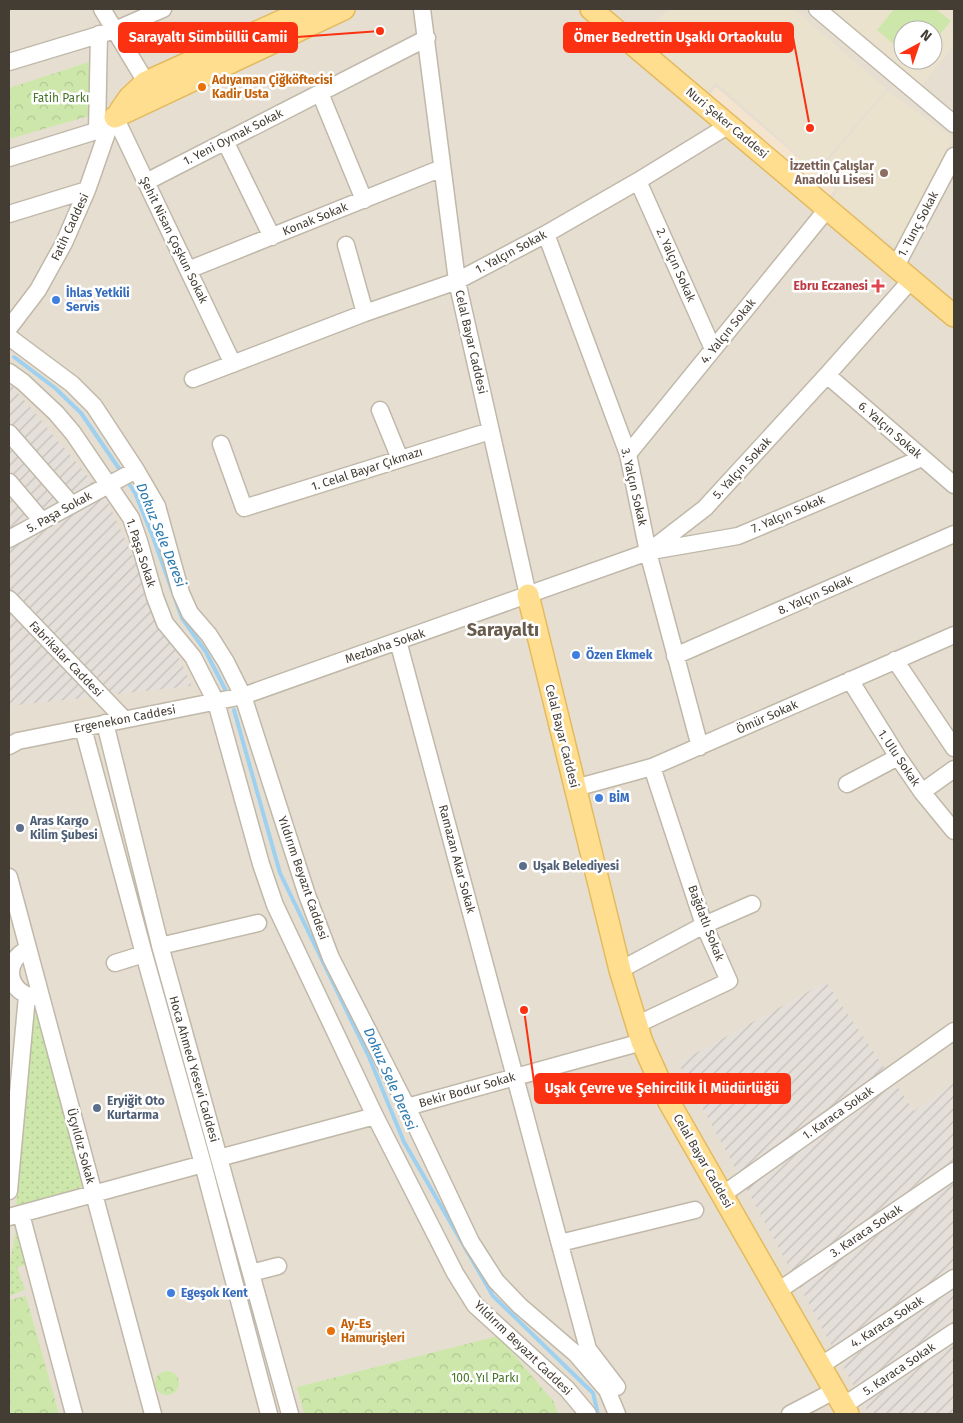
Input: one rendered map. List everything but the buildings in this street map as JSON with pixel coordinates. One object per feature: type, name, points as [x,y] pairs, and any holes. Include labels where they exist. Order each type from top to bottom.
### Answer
[{"type":"main road","name":"Fatih Caddesi","points":[[107,125],[129,98],[146,82],[308,9]]},
{"type":"main road","points":[[107,125],[344,9]]},
{"type":"main road","name":"Nuri Şeker Caddesi","points":[[591,9],[954,316]]},
{"type":"main road","name":"Celal Bayar Caddesi","points":[[528,596],[620,970],[640,1033],[668,1102],[842,1404]]},
{"type":"street","points":[[102,9],[146,82]]},
{"type":"street","points":[[9,62],[115,30],[163,9]]},
{"type":"street","name":"Celal Bayar Caddesi","points":[[422,9],[457,281],[528,596]]},
{"type":"street","points":[[818,9],[954,124]]},
{"type":"street","points":[[9,158],[107,125],[99,34]]},
{"type":"street","name":"1. Yeni Oymak Sokak","points":[[146,182],[427,38]]},
{"type":"street","points":[[320,93],[364,200]]},
{"type":"street","name":"Şehit Nisan Çoşkun Sokak","points":[[107,125],[146,182],[233,364]]},
{"type":"street","name":"Fatih Caddesi","points":[[9,328],[38,290],[64,243],[87,190],[107,125]]},
{"type":"street","name":"1. Yalçın Sokak","points":[[193,379],[365,313],[457,281],[546,234],[638,181],[729,125]]},
{"type":"street","points":[[226,141],[272,236]]},
{"type":"street","name":"1. Tunç Sokak","points":[[904,273],[954,156]]},
{"type":"street","name":"Konak Sokak","points":[[188,270],[442,168]]},
{"type":"street","name":"2. Yalçın Sokak","points":[[638,181],[713,349]]},
{"type":"street","points":[[9,214],[87,190]]},
{"type":"street","name":"4. Yalçın Sokak","points":[[628,454],[828,208]]},
{"type":"street","name":"3. Yalçın Sokak","points":[[546,234],[628,454],[648,552],[700,747]]},
{"type":"street","points":[[346,245],[365,313]]},
{"type":"street","name":"5. Yalçın Sokak","points":[[528,596],[648,552],[705,508],[827,375],[904,273]]},
{"type":"street","name":"Yıldırım Beyazıt Caddesi","points":[[9,337],[72,384],[94,406],[123,477],[157,506],[181,593],[190,613],[226,662],[243,696],[307,895],[331,958],[407,1107],[471,1242],[496,1281],[520,1306],[576,1354],[607,1390],[617,1414]]},
{"type":"street","name":"1. Paşa Sokak","points":[[9,372],[23,382],[73,433],[123,477],[131,518],[142,549],[155,597],[165,623],[193,657],[216,702]]},
{"type":"street","name":"6. Yalçın Sokak","points":[[827,375],[954,485]]},
{"type":"street","points":[[380,410],[400,459]]},
{"type":"street","name":"1. Celal Bayar Çıkmazı","points":[[221,444],[244,508],[490,430]]},
{"type":"street","points":[[9,433],[72,505]]},
{"type":"street","name":"7. Yalçın Sokak","points":[[648,552],[738,536],[922,458]]},
{"type":"street","name":"5. Paşa Sokak","points":[[9,539],[123,477]]},
{"type":"street","points":[[9,482],[42,521]]},
{"type":"street","name":"8. Yalçın Sokak","points":[[675,656],[954,534]]},
{"type":"street","name":"Mezbaha Sokak","points":[[243,696],[528,596]]},
{"type":"street","name":"Fabrikalar Caddesi","points":[[9,599],[124,719]]},
{"type":"street","name":"Ömür Sokak","points":[[575,788],[652,767],[954,635]]},
{"type":"street","name":"Ramazan Akar Sokak","points":[[398,641],[588,1349],[616,1384],[625,1414]]},
{"type":"street","points":[[896,660],[954,748]]},
{"type":"street","name":"1. Ulu Sokak","points":[[850,680],[922,792],[954,831]]},
{"type":"street","name":"Ergenekon Caddesi","points":[[12,743],[243,696]]},
{"type":"street","name":"Yıldırım Beyazıt Caddesi","points":[[216,702],[261,864],[275,905],[375,1116],[455,1273],[476,1305],[567,1389],[588,1414]]},
{"type":"street","name":"Hoca Ahmed Yesevi Caddesi","points":[[105,723],[160,946],[290,1414]]},
{"type":"street","name":"Hoca Ahmed Yesevi Caddesi","points":[[83,728],[203,1164],[269,1414]]},
{"type":"street","points":[[847,784],[898,757]]},
{"type":"street","name":"Bağdatlı Sokak","points":[[640,1033],[729,981],[704,924],[652,767]]},
{"type":"street","points":[[922,792],[954,769]]},
{"type":"street","name":"Üçyıldız Sokak","points":[[9,877],[28,949],[34,996],[94,1194],[153,1414]]},
{"type":"street","points":[[620,970],[704,924],[752,904]]},
{"type":"street","points":[[160,946],[258,923]]},
{"type":"street","points":[[9,1191],[34,996],[15,986],[11,972],[12,964],[16,957],[28,949]]},
{"type":"street","points":[[115,963],[144,954]]},
{"type":"street","name":"1. Karaca Sokak","points":[[722,1195],[954,1031]]},
{"type":"street","name":"Bekir Bodur Sokak","points":[[407,1107],[516,1077],[640,1033]]},
{"type":"street","points":[[219,1158],[375,1116]]},
{"type":"street","points":[[74,1414],[15,1215],[203,1164]]},
{"type":"street","name":"3. Karaca Sokak","points":[[778,1291],[954,1171]]},
{"type":"street","points":[[560,1243],[695,1210]]},
{"type":"street","points":[[251,1274],[278,1266]]},
{"type":"street","name":"4. Karaca Sokak","points":[[820,1366],[954,1278]]},
{"type":"street","name":"5. Karaca Sokak","points":[[799,1412],[842,1404],[954,1332]]},
{"type":"shaded area","points":[[9,9],[954,9],[954,1414],[9,1414]]},
{"type":"shaded area","points":[[669,9],[793,9],[886,89],[823,163],[825,165],[887,91],[953,138],[897,248],[833,199],[842,180],[831,170],[841,181],[836,189],[716,82],[706,93],[641,35]]},
{"type":"shaded area","points":[[828,9],[954,9],[954,45],[943,59],[943,20],[893,20],[893,63]]},
{"type":"shaded area","points":[[902,70],[934,70],[921,86]]},
{"type":"shaded area","points":[[716,87],[835,189],[828,198],[709,96]]},
{"type":"shaded area","points":[[9,382],[106,498],[192,686],[9,706]]},
{"type":"shaded area","points":[[826,982],[914,1111],[954,1082],[954,1414],[869,1414],[678,1063]]},
{"type":"green space","points":[[894,9],[936,9],[951,21],[943,31],[943,20],[893,20],[893,44],[877,30]]},
{"type":"green space","name":"Fatih Parkı","points":[[89,62],[89,116],[9,139],[9,88]]},
{"type":"green space","points":[[35,1003],[89,1185],[16,1206]]},
{"type":"green space","points":[[17,1225],[29,1264],[17,1267],[25,1290],[9,1296],[9,1267]]},
{"type":"green space","points":[[26,1296],[59,1414],[9,1414],[9,1300]]},
{"type":"green space","name":"100. Yıl Parkı","points":[[498,1336],[554,1402],[558,1414],[304,1414],[297,1387]]},
{"type":"green space","points":[[167,1371],[176,1374],[179,1383],[176,1392],[167,1395],[158,1392],[155,1383],[158,1374]]},
{"type":"waterway","name":"Dokuz Sele Deresi","points":[[14,357],[55,388],[81,413],[122,473]]},
{"type":"waterway","name":"Dokuz Sele Deresi","points":[[126,479],[135,493],[153,537],[182,618],[206,652],[227,693]]},
{"type":"waterway","name":"Dokuz Sele Deresi","points":[[234,710],[280,873],[369,1057],[404,1142],[493,1296],[593,1393],[598,1414]]},
{"type":"place","name":"Sarayaltı Sümbüllü Camii","points":[[380,31]]},
{"type":"place","name":"Adıyaman Çiğköftecisi Kadir Usta","points":[[202,87]]},
{"type":"place","name":"Ömer Bedrettin Uşaklı Ortaokulu","points":[[810,128]]},
{"type":"place","name":"İzzettin Çalışlar Anadolu Lisesi","points":[[884,173]]},
{"type":"place","name":"Ebru Eczanesi","points":[[878,286]]},
{"type":"place","name":"İhlas Yetkili Servis","points":[[56,300]]},
{"type":"place","name":"Özen Ekmek","points":[[576,655]]},
{"type":"place","name":"BİM","points":[[599,798]]},
{"type":"place","name":"Aras Kargo Kilim Şubesi","points":[[20,828]]},
{"type":"place","name":"Uşak Belediyesi","points":[[523,866]]},
{"type":"place","name":"Uşak Çevre ve Şehircilik İl Müdürlüğü","points":[[524,1010]]},
{"type":"place","name":"Eryiğit Oto Kurtarma","points":[[97,1108]]},
{"type":"place","name":"Egeşok Kent","points":[[171,1293]]},
{"type":"place","name":"Ay-Es Hamurişleri","points":[[331,1331]]},
{"type":"district","name":"Sarayaltı","points":[[503,630]]}]
